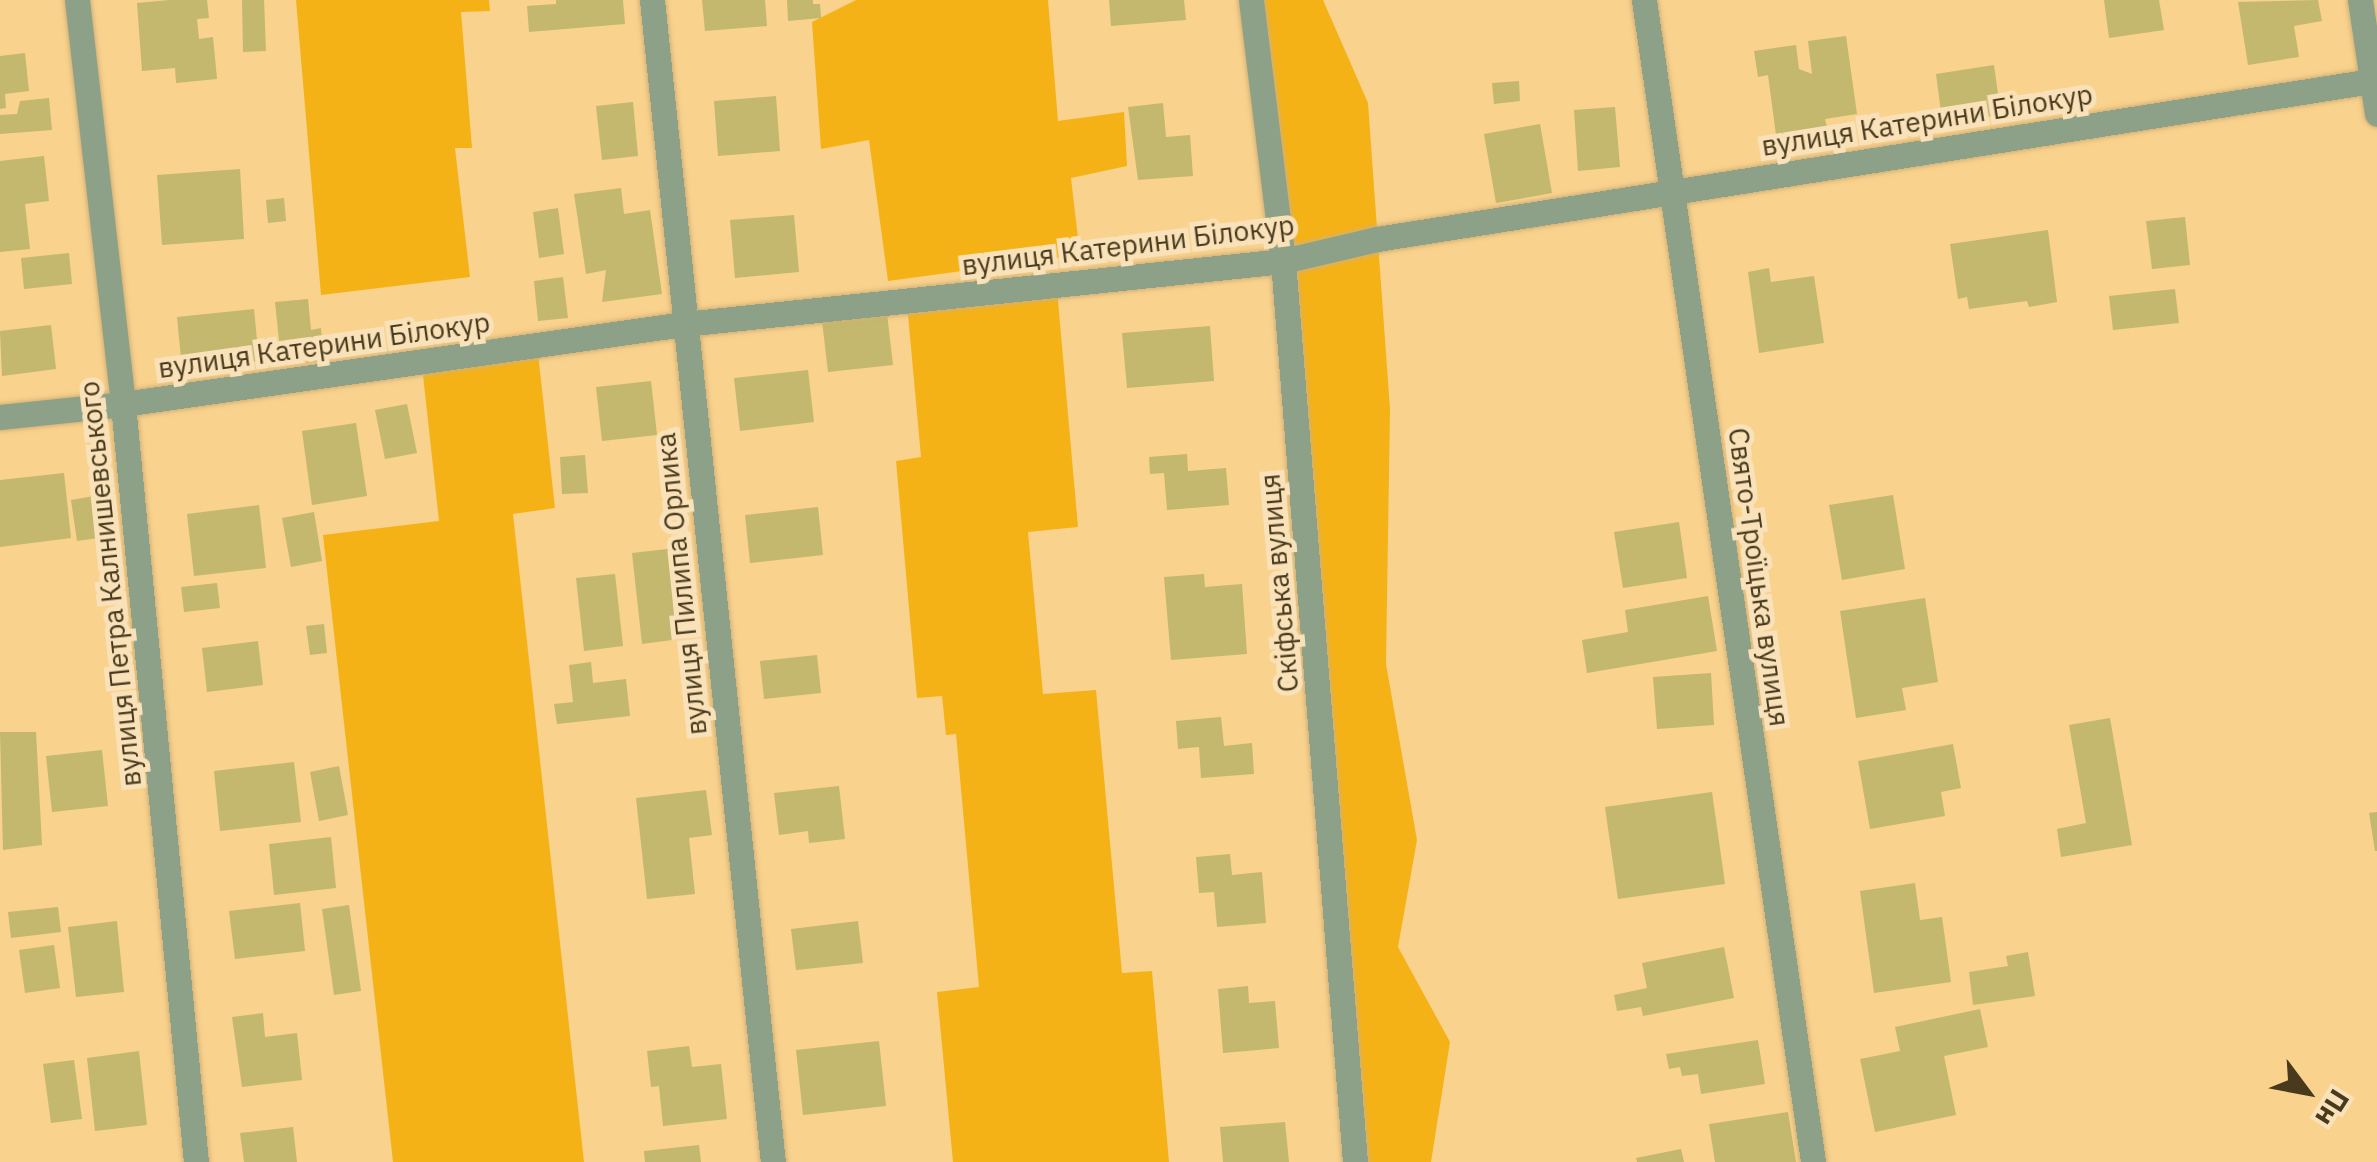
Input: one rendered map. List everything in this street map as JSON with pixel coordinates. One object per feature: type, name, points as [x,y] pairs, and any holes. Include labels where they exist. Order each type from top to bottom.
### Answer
[{"type":"street","name":"вулиця Петра Калнишевського","points":[[77,0],[123,404],[196,1162]]},
{"type":"street","name":"вулиця Пилипа Орлика","points":[[652,0],[774,1162]]},
{"type":"street","name":"Скіфська вулиця","points":[[1251,0],[1283,262],[1355,1162]]},
{"type":"street","name":"Свято-Троїцька вулиця","points":[[1644,0],[1813,1162]]},
{"type":"street","points":[[2360,0],[2377,114]]},
{"type":"street","name":"вулиця Катерини Білокур","points":[[0,417],[123,404],[684,324],[1283,262],[1376,238],[2374,80]]},
{"type":"shaded area","points":[[296,0],[489,0],[490,11],[461,12],[472,148],[455,148],[470,277],[321,295]]},
{"type":"shaded area","points":[[856,0],[1048,0],[1058,121],[1124,112],[1127,166],[1071,178],[1080,255],[888,281],[869,140],[821,149],[812,22]]},
{"type":"shaded area","points":[[1251,0],[1323,0],[1368,103],[1390,409],[1386,664],[1417,840],[1398,947],[1450,1042],[1431,1162],[1355,1162]]},
{"type":"shaded area","points":[[1056,278],[1078,527],[1028,532],[1043,694],[1096,690],[1122,973],[1152,971],[1169,1162],[953,1162],[937,992],[979,987],[956,734],[946,735],[942,696],[917,698],[896,461],[921,457],[906,293]]},
{"type":"shaded area","points":[[537,344],[555,508],[513,514],[584,1162],[393,1162],[323,535],[439,521],[421,357]]},
{"type":"building","points":[[207,0],[209,18],[197,19],[199,39],[213,37],[217,79],[176,83],[175,68],[142,71],[137,3]]},
{"type":"building","points":[[242,0],[264,0],[266,51],[243,52]]},
{"type":"building","points":[[556,0],[623,0],[625,24],[529,32],[527,6],[556,4]]},
{"type":"building","points":[[702,0],[765,0],[767,26],[705,31]]},
{"type":"building","points":[[787,0],[813,0],[813,4],[820,4],[821,18],[788,21]]},
{"type":"building","points":[[1109,0],[1184,0],[1186,20],[1111,26]]},
{"type":"building","points":[[2104,0],[2159,0],[2164,30],[2109,38]]},
{"type":"building","points":[[2318,0],[2322,21],[2294,26],[2299,57],[2248,65],[2238,2]]},
{"type":"building","points":[[1846,36],[1857,114],[1825,119],[1827,127],[1776,135],[1768,75],[1758,77],[1754,51],[1796,45],[1799,69],[1812,74],[1808,41]]},
{"type":"building","points":[[25,53],[29,91],[5,94],[6,108],[0,109],[0,56]]},
{"type":"building","points":[[1994,65],[2001,115],[1967,120],[1965,109],[1941,112],[1936,74]]},
{"type":"building","points":[[1519,81],[1520,101],[1494,104],[1492,83]]},
{"type":"building","points":[[776,96],[780,151],[718,156],[714,101]]},
{"type":"building","points":[[49,98],[52,130],[0,134],[0,115],[17,114],[20,101]]},
{"type":"building","points":[[633,102],[638,156],[602,160],[596,106]]},
{"type":"building","points":[[1163,103],[1166,137],[1190,135],[1193,176],[1138,180],[1128,107]]},
{"type":"building","points":[[1615,107],[1620,167],[1578,171],[1574,110]]},
{"type":"building","points":[[1540,124],[1552,193],[1496,203],[1484,134]]},
{"type":"building","points":[[44,156],[49,201],[25,204],[30,249],[0,252],[0,161]]},
{"type":"building","points":[[240,169],[244,239],[162,245],[157,175]]},
{"type":"building","points":[[621,188],[624,214],[650,210],[662,294],[602,302],[606,270],[586,274],[574,194]]},
{"type":"building","points":[[284,198],[286,221],[268,223],[266,200]]},
{"type":"building","points":[[558,208],[564,254],[539,258],[533,212]]},
{"type":"building","points":[[794,215],[799,272],[735,278],[730,220]]},
{"type":"building","points":[[2185,217],[2190,265],[2152,269],[2146,221]]},
{"type":"building","points":[[2048,230],[2057,302],[2029,307],[2027,301],[1969,309],[1967,297],[1958,299],[1950,244]]},
{"type":"building","points":[[69,253],[72,284],[24,289],[21,258]]},
{"type":"building","points":[[1769,268],[1771,282],[1814,276],[1824,343],[1759,353],[1748,272]]},
{"type":"building","points":[[563,277],[568,318],[538,321],[534,281]]},
{"type":"building","points":[[2175,289],[2179,323],[2113,330],[2109,296]]},
{"type":"building","points":[[308,299],[311,330],[321,328],[324,361],[306,363],[305,348],[280,350],[275,302]]},
{"type":"building","points":[[254,309],[259,361],[182,369],[177,317]]},
{"type":"building","points":[[887,313],[893,365],[828,372],[822,321]]},
{"type":"building","points":[[51,325],[56,369],[2,376],[0,331]]},
{"type":"building","points":[[1210,326],[1214,381],[1127,388],[1122,333]]},
{"type":"building","points":[[808,370],[814,422],[740,431],[734,378]]},
{"type":"building","points":[[651,381],[657,435],[602,441],[596,387]]},
{"type":"building","points":[[407,404],[417,453],[385,459],[375,410]]},
{"type":"building","points":[[356,423],[367,496],[312,505],[302,431]]},
{"type":"building","points":[[1187,454],[1188,471],[1226,468],[1229,505],[1167,510],[1164,473],[1150,474],[1149,457]]},
{"type":"building","points":[[585,455],[588,493],[562,494],[560,457]]},
{"type":"building","points":[[64,473],[71,538],[0,547],[0,480]]},
{"type":"building","points":[[100,495],[106,537],[77,541],[71,500]]},
{"type":"building","points":[[1893,495],[1905,569],[1842,580],[1829,505]]},
{"type":"building","points":[[259,505],[266,568],[194,576],[187,514]]},
{"type":"building","points":[[818,507],[823,555],[750,563],[745,515]]},
{"type":"building","points":[[314,512],[322,561],[291,567],[282,518]]},
{"type":"building","points":[[1679,522],[1687,578],[1623,588],[1614,532]]},
{"type":"building","points":[[685,547],[695,637],[642,644],[632,553]]},
{"type":"building","points":[[615,574],[623,646],[584,651],[576,578]]},
{"type":"building","points":[[1204,574],[1205,587],[1242,584],[1247,654],[1171,660],[1164,577]]},
{"type":"building","points":[[217,583],[220,608],[184,612],[181,587]]},
{"type":"building","points":[[1708,596],[1717,651],[1587,673],[1582,640],[1628,632],[1625,610]]},
{"type":"building","points":[[1925,598],[1938,682],[1902,688],[1906,710],[1856,718],[1840,611]]},
{"type":"building","points":[[324,624],[327,653],[310,655],[306,626]]},
{"type":"building","points":[[258,641],[263,685],[207,692],[202,648]]},
{"type":"building","points":[[817,655],[821,693],[764,699],[760,661]]},
{"type":"building","points":[[591,662],[593,683],[626,679],[630,716],[557,724],[554,704],[573,702],[569,665]]},
{"type":"building","points":[[1711,673],[1714,725],[1657,729],[1653,677]]},
{"type":"building","points":[[1221,717],[1224,746],[1252,743],[1254,774],[1201,778],[1199,747],[1178,749],[1176,721]]},
{"type":"building","points":[[2110,718],[2132,845],[2061,857],[2057,829],[2086,823],[2069,725]]},
{"type":"building","points":[[0,732],[36,732],[42,845],[3,850]]},
{"type":"building","points":[[1953,744],[1961,788],[1941,792],[1945,816],[1870,829],[1858,761]]},
{"type":"building","points":[[102,750],[108,806],[52,812],[46,756]]},
{"type":"building","points":[[294,762],[301,822],[220,831],[214,771]]},
{"type":"building","points":[[339,766],[348,815],[319,821],[310,772]]},
{"type":"building","points":[[839,786],[845,839],[809,843],[808,831],[779,835],[774,793]]},
{"type":"building","points":[[706,790],[712,835],[689,838],[695,894],[647,899],[636,798]]},
{"type":"building","points":[[1712,792],[1725,884],[1618,899],[1605,807]]},
{"type":"building","points":[[2377,812],[2377,851],[2375,851],[2369,813]]},
{"type":"building","points":[[331,837],[336,888],[274,895],[269,844]]},
{"type":"building","points":[[1230,854],[1232,875],[1262,872],[1266,923],[1217,927],[1214,892],[1199,893],[1196,857]]},
{"type":"building","points":[[1915,883],[1920,920],[1942,917],[1951,982],[1874,993],[1860,891]]},
{"type":"building","points":[[300,903],[305,951],[235,959],[229,911]]},
{"type":"building","points":[[349,905],[361,991],[334,995],[322,909]]},
{"type":"building","points":[[58,907],[61,932],[11,938],[8,912]]},
{"type":"building","points":[[117,921],[124,992],[76,997],[68,927]]},
{"type":"building","points":[[858,921],[863,963],[796,970],[791,929]]},
{"type":"building","points":[[54,945],[60,988],[25,993],[19,950]]},
{"type":"building","points":[[1724,947],[1734,998],[1643,1016],[1641,1007],[1617,1011],[1614,995],[1647,988],[1642,963]]},
{"type":"building","points":[[2028,952],[2035,996],[1973,1005],[1969,972],[2008,966],[2006,956]]},
{"type":"building","points":[[1248,986],[1249,1003],[1275,1001],[1279,1048],[1223,1053],[1218,989]]},
{"type":"building","points":[[1980,1009],[1988,1047],[1944,1056],[1956,1115],[1875,1132],[1860,1059],[1900,1051],[1895,1027]]},
{"type":"building","points":[[263,1013],[265,1037],[297,1033],[302,1080],[242,1087],[232,1017]]},
{"type":"building","points":[[1758,1040],[1765,1084],[1701,1094],[1698,1074],[1682,1076],[1680,1067],[1669,1069],[1666,1054]]},
{"type":"building","points":[[879,1041],[886,1106],[803,1115],[796,1050]]},
{"type":"building","points":[[689,1046],[692,1067],[721,1064],[727,1119],[663,1126],[659,1086],[651,1087],[647,1051]]},
{"type":"building","points":[[139,1051],[147,1125],[95,1131],[87,1058]]},
{"type":"building","points":[[74,1060],[82,1119],[51,1123],[43,1064]]},
{"type":"building","points":[[1788,1112],[1796,1162],[1715,1162],[1709,1124]]},
{"type":"building","points":[[1285,1122],[1289,1162],[1223,1162],[1220,1127]]},
{"type":"building","points":[[293,1127],[297,1162],[244,1162],[240,1133]]},
{"type":"building","points":[[699,1145],[701,1162],[645,1162],[644,1151]]},
{"type":"building","points":[[1681,1149],[1684,1162],[1637,1162],[1636,1158]]}]
